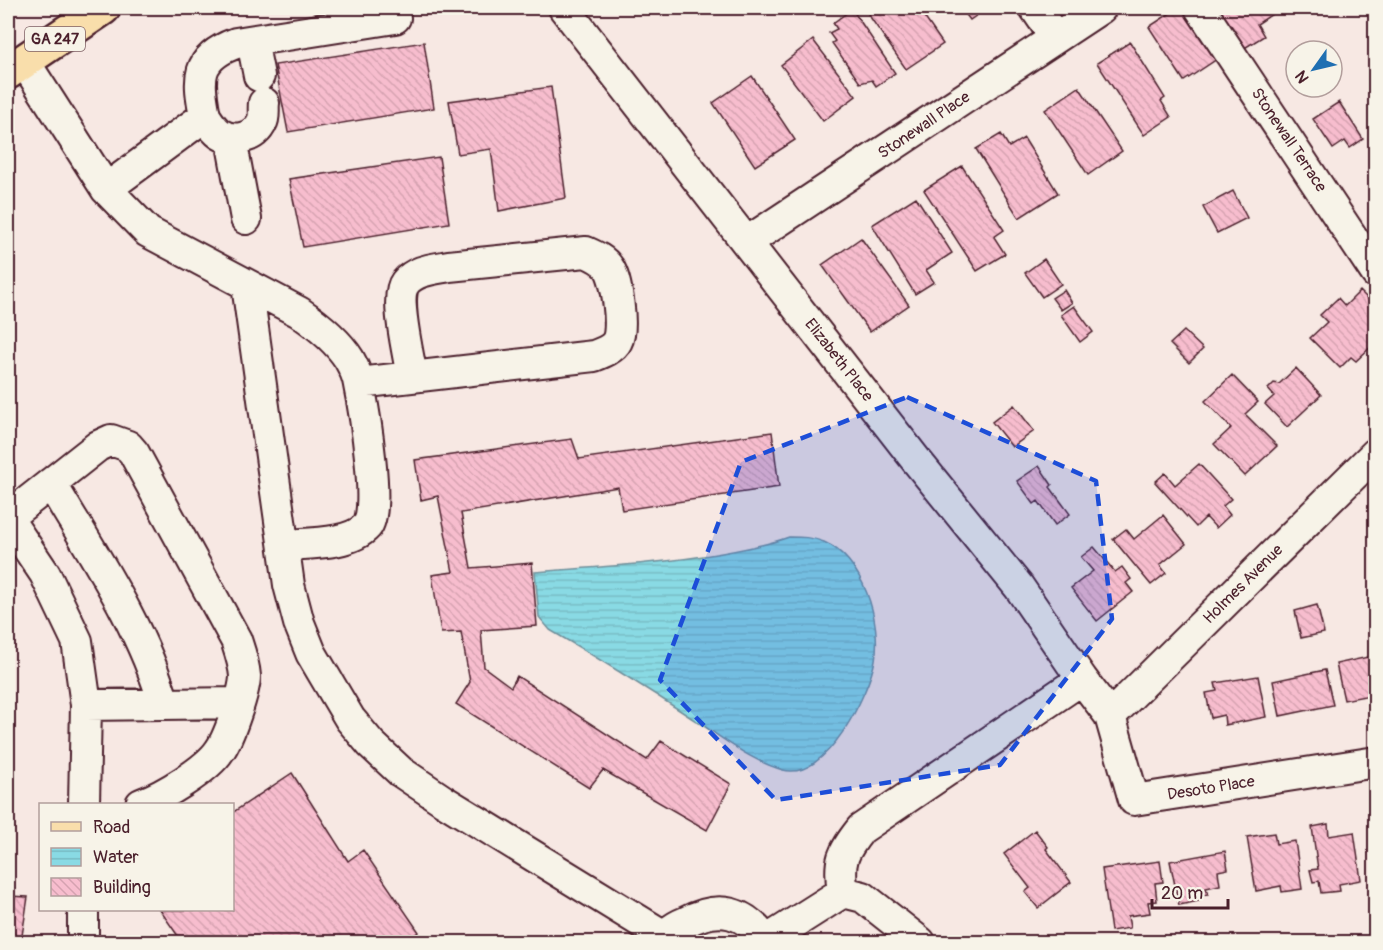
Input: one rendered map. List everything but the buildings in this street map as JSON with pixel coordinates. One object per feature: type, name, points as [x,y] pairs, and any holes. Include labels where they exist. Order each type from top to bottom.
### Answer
[{"type":"main road","name":"GA 247","points":[[16,66],[104,8]]},
{"type":"street","name":"Elizabeth Place","points":[[564,8],[916,460],[1019,587],[1110,716]]},
{"type":"street","points":[[1035,8],[1055,38]]},
{"type":"street","name":"Stonewall Place","points":[[747,242],[1101,8]]},
{"type":"street","name":"Stonewall Terrace","points":[[1200,8],[1376,273]]},
{"type":"street","points":[[252,41],[261,90],[263,121],[256,130],[244,138],[231,139],[218,133],[205,116],[200,91],[200,74],[208,61],[221,49],[252,41],[395,18]]},
{"type":"street","points":[[16,66],[106,189],[147,232],[299,312],[320,326],[349,359],[359,382],[373,487],[373,512],[367,526],[347,539],[284,545]]},
{"type":"street","points":[[106,189],[205,116]]},
{"type":"street","points":[[231,139],[246,219]]},
{"type":"street","points":[[359,382],[412,377],[594,356],[608,350],[617,342],[621,329],[614,281],[609,267],[598,257],[586,252],[449,266],[428,269],[413,276],[402,288],[401,302],[412,377]]},
{"type":"street","points":[[247,285],[290,585],[298,623],[311,653],[350,718],[371,744],[401,772],[444,801],[663,939],[678,926],[694,917],[720,911],[737,915],[749,923],[766,942],[843,892],[863,897],[920,942]]},
{"type":"street","points":[[84,803],[86,705],[77,641],[45,574],[8,518],[51,483],[111,440],[128,446],[134,453],[236,640],[244,661],[245,679],[232,724],[220,750],[207,764],[160,798],[144,803]]},
{"type":"street","name":"Holmes Avenue","points":[[1110,716],[1376,453]]},
{"type":"street","points":[[51,483],[137,633],[155,670],[164,704]]},
{"type":"street","points":[[843,892],[839,871],[845,848],[861,829],[1082,679]]},
{"type":"street","points":[[86,705],[238,703]]},
{"type":"street","name":"Desoto Place","points":[[1110,716],[1134,800],[1376,762]]},
{"type":"street","points":[[83,911],[83,942]]},
{"type":"highlighted area","points":[[907,397],[1096,481],[1112,619],[1000,765],[776,800],[660,680],[741,462]]},
{"type":"water","points":[[789,537],[811,538],[824,542],[838,550],[849,562],[867,593],[872,610],[876,644],[871,675],[855,712],[843,732],[815,763],[799,770],[783,770],[748,755],[550,630],[539,617],[535,572],[699,557]]}]
